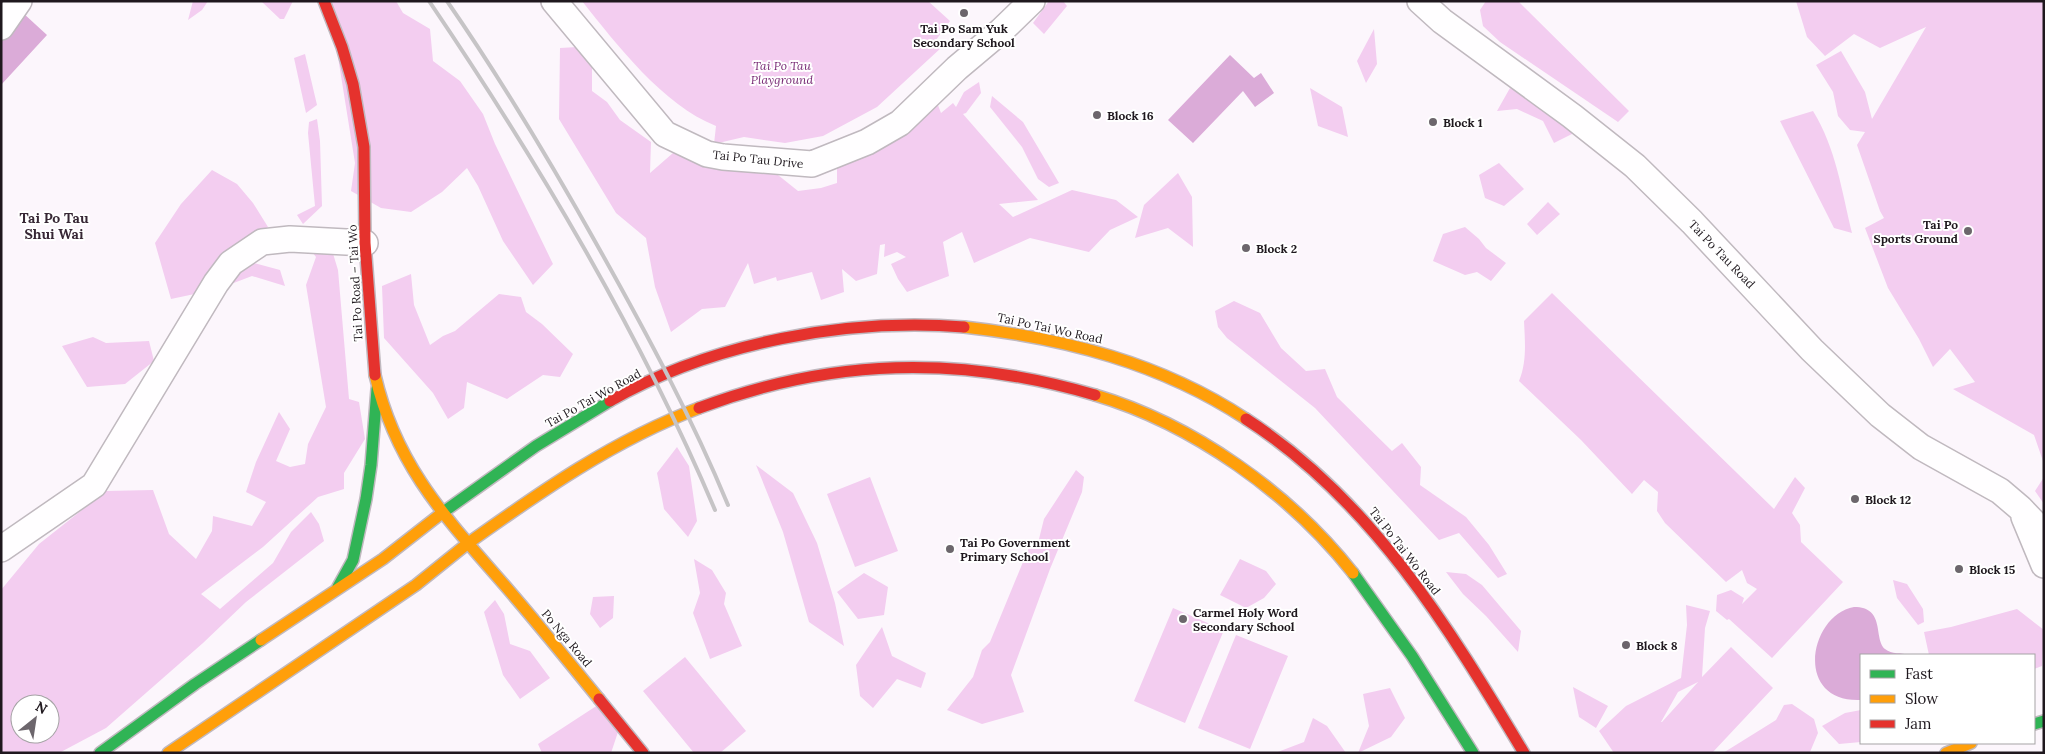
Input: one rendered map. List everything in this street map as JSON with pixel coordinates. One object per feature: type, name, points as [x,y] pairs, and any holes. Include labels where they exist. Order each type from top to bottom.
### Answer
[{"type":"main road","name":"Tai Po Road – Tai Wo","points":[[324,1],[342,47],[355,93],[364,148],[365,243],[377,389],[392,428],[416,473],[442,512],[467,544]]},
{"type":"main road","name":"Tai Po Tai Wo Road","points":[[100,753],[195,684],[338,587],[383,559],[492,474],[574,422],[637,387],[702,361],[770,341],[824,331],[874,326],[922,325],[976,327],[1065,344],[1126,360],[1189,386],[1226,407],[1272,438],[1313,470],[1346,501],[1394,557],[1444,623],[1524,753]]},
{"type":"main road","points":[[168,753],[416,585],[467,544],[603,452],[664,422],[724,400],[784,383],[838,371],[893,367],[946,367],[1011,375],[1064,385],[1119,402],[1164,421],[1205,444],[1249,473],[1290,508],[1346,564],[1404,642],[1473,753]]},
{"type":"main road","points":[[338,587],[352,560],[366,499],[371,465],[377,389]]},
{"type":"main road","name":"Po Nga Road","points":[[467,544],[503,583],[643,753]]},
{"type":"main road","points":[[1946,753],[1968,744]]},
{"type":"street","name":"Tai Po Tau Drive","points":[[554,1],[665,134],[707,154],[812,164],[867,142],[900,123],[957,68],[1032,1]]},
{"type":"street","name":"Tai Po Tau Road","points":[[1420,1],[1442,20],[1572,116],[1635,166],[1692,222],[1812,350],[1880,415],[1921,447],[2000,492],[2020,508],[2044,533]]},
{"type":"street","points":[[1,549],[94,485],[216,283],[231,263],[262,242],[290,239],[365,243]]},
{"type":"street","name":"Tai Po Tau Road","points":[[2020,508],[2044,566]]},
{"type":"street","points":[[2035,717],[2044,707]]},
{"type":"green space","points":[[193,1],[208,1],[202,10],[188,20]]},
{"type":"green space","points":[[261,1],[293,1],[284,19],[280,19]]},
{"type":"green space","points":[[329,1],[396,1],[403,13],[430,29],[433,61],[460,81],[483,114],[495,144],[553,264],[533,285],[503,241],[478,186],[467,168],[442,192],[411,212],[381,208],[351,191],[355,163]]},
{"type":"green space","name":"Tai Po Tau Playground","points":[[582,1],[928,1],[950,21],[936,40],[942,47],[877,107],[823,136],[785,143],[744,137],[714,144],[716,126],[696,116],[660,89],[610,36]]},
{"type":"green space","points":[[1049,1],[1063,1],[1067,6],[1044,34],[1033,23]]},
{"type":"green space","points":[[1486,1],[1518,1],[1629,111],[1618,122],[1500,42],[1483,26],[1480,10]]},
{"type":"green space","name":"Tai Po Sports Ground","points":[[1796,1],[2044,1],[2044,464],[2034,435],[1953,389],[1975,382],[1950,349],[1933,367],[1919,339],[1888,288],[1865,228],[1884,218],[1857,145],[1865,132],[1850,130],[1838,116],[1833,92],[1816,65],[1841,51],[1865,92],[1872,119],[1926,27],[1880,48],[1854,34],[1825,56],[1807,37]]},
{"type":"green space","points":[[1374,29],[1377,64],[1366,83],[1357,61]]},
{"type":"green space","points":[[577,47],[592,68],[592,91],[607,102],[620,120],[651,142],[650,173],[673,153],[773,171],[798,191],[821,188],[837,183],[837,163],[934,95],[941,113],[953,103],[956,107],[964,92],[979,82],[981,93],[966,113],[963,114],[1038,200],[999,204],[1013,217],[1072,190],[1116,200],[1138,217],[1110,230],[1089,252],[1030,238],[974,263],[962,232],[943,242],[949,276],[907,292],[891,264],[906,257],[897,252],[884,257],[885,244],[880,245],[877,274],[856,281],[842,269],[844,292],[821,300],[812,272],[777,281],[776,277],[754,284],[748,263],[725,307],[702,309],[671,332],[655,287],[646,238],[616,213],[559,119],[560,48]]},
{"type":"green space","points":[[305,54],[317,105],[306,113],[294,58]]},
{"type":"green space","points":[[1310,88],[1342,107],[1348,137],[1318,126]]},
{"type":"green space","points":[[1510,88],[1545,105],[1574,133],[1554,143],[1543,121],[1517,109],[1497,111]]},
{"type":"green space","points":[[992,96],[1023,122],[1059,183],[1049,187],[1038,179],[1022,147],[990,107]]},
{"type":"green space","points":[[1813,111],[1833,155],[1852,233],[1834,228],[1780,121]]},
{"type":"green space","points":[[317,119],[320,141],[322,206],[303,224],[297,215],[315,206],[308,133],[309,122]]},
{"type":"green space","points":[[1499,163],[1524,189],[1504,206],[1485,198],[1479,175]]},
{"type":"green space","points":[[212,170],[237,184],[253,203],[268,227],[242,244],[254,263],[280,270],[285,286],[252,276],[218,289],[171,299],[155,243],[181,204]]},
{"type":"green space","points":[[1178,173],[1192,197],[1193,247],[1168,228],[1135,238],[1144,205]]},
{"type":"green space","points":[[1548,202],[1560,214],[1537,235],[1527,224]]},
{"type":"green space","points":[[1465,227],[1486,248],[1506,263],[1491,281],[1477,272],[1465,275],[1433,261],[1443,234]]},
{"type":"green space","points":[[307,245],[331,247],[338,270],[349,399],[359,402],[365,439],[344,473],[344,489],[318,497],[263,547],[201,594],[220,609],[273,563],[291,532],[311,512],[319,524],[324,541],[246,602],[203,643],[106,728],[59,753],[1,753],[1,590],[39,544],[106,491],[153,490],[169,534],[196,559],[212,531],[213,516],[252,526],[266,502],[246,492],[256,462],[279,412],[290,429],[276,461],[290,467],[305,464],[308,444],[326,407],[306,285],[316,257]]},
{"type":"green space","points":[[411,274],[414,305],[430,345],[443,336],[455,331],[499,294],[521,297],[526,312],[542,324],[573,354],[560,377],[543,375],[507,399],[467,382],[464,408],[448,419],[433,393],[384,338],[382,286]]},
{"type":"green space","points":[[1552,293],[1774,509],[1795,477],[1805,488],[1792,513],[1800,525],[1801,542],[1843,582],[1772,658],[1729,619],[1727,620],[1716,611],[1717,595],[1731,590],[1744,598],[1742,604],[1757,589],[1747,583],[1742,570],[1726,582],[1665,523],[1657,511],[1658,492],[1644,480],[1632,494],[1581,440],[1519,381],[1524,359],[1524,321]]},
{"type":"green space","points":[[1234,301],[1260,313],[1281,348],[1306,371],[1325,369],[1337,397],[1392,451],[1402,443],[1421,467],[1420,485],[1466,517],[1489,545],[1507,574],[1498,578],[1459,533],[1439,540],[1315,408],[1227,338],[1218,327],[1215,311]]},
{"type":"green space","points":[[93,337],[106,343],[149,341],[154,361],[125,384],[87,387],[62,346]]},
{"type":"green space","points":[[677,447],[689,466],[697,521],[688,537],[664,509],[657,473]]},
{"type":"green space","points":[[756,465],[793,493],[817,543],[835,603],[844,646],[809,622],[783,532]]},
{"type":"green space","points":[[1076,470],[1084,477],[1082,492],[1050,569],[1011,675],[1024,712],[982,724],[947,710],[973,677],[982,650],[990,642],[1030,545],[1037,547],[1044,519]]},
{"type":"green space","points":[[870,477],[898,551],[855,567],[827,494]]},
{"type":"green space","points":[[2044,477],[2044,504],[2035,491]]},
{"type":"green space","points":[[694,559],[712,570],[726,593],[724,604],[742,646],[710,659],[693,613],[700,593]]},
{"type":"green space","points":[[1240,559],[1266,571],[1276,584],[1264,598],[1246,608],[1220,595]]},
{"type":"green space","points":[[1446,572],[1466,574],[1482,585],[1521,631],[1518,652],[1486,616],[1463,594]]},
{"type":"green space","points":[[864,573],[888,587],[884,615],[858,619],[837,592]]},
{"type":"green space","points":[[1893,580],[1907,584],[1923,609],[1924,622],[1918,625],[1897,598]]},
{"type":"green space","points":[[614,596],[613,618],[600,628],[590,614],[593,597]]},
{"type":"green space","points":[[495,600],[504,614],[510,644],[530,651],[550,678],[520,699],[503,675],[484,612]]},
{"type":"green space","points":[[1686,605],[1710,611],[1705,628],[1702,677],[1731,647],[1773,688],[1712,753],[1614,753],[1599,731],[1626,706],[1681,678],[1687,625]],"holes":[[[1698,682],[1662,722],[1678,692]]]},
{"type":"green space","points":[[1173,608],[1224,630],[1185,723],[1134,701]]},
{"type":"green space","points":[[2017,609],[2044,630],[2042,666],[2035,669],[2035,654],[1929,654],[1924,632],[1951,627]]},
{"type":"green space","points":[[882,627],[892,656],[926,673],[921,688],[897,679],[873,708],[860,696],[856,665]]},
{"type":"green space","points":[[1236,635],[1288,656],[1250,749],[1198,728]]},
{"type":"green space","points":[[685,657],[746,731],[720,753],[694,753],[643,691]]},
{"type":"green space","points":[[1573,687],[1608,706],[1596,728],[1579,717]]},
{"type":"green space","points":[[1390,688],[1405,718],[1391,737],[1358,753],[1369,726],[1363,694]]},
{"type":"green space","points":[[604,701],[622,720],[611,753],[542,753],[538,744]]},
{"type":"green space","points":[[1792,704],[1814,719],[1818,733],[1810,752],[1723,753],[1776,720],[1784,705]]},
{"type":"green space","points":[[1860,710],[1860,742],[1839,744],[1822,726],[1845,713]]},
{"type":"green space","points":[[1313,718],[1327,726],[1346,753],[1275,753],[1304,742]]},
{"type":"shaded area","points":[[23,13],[47,35],[1,85],[1,42]]},
{"type":"shaded area","points":[[1230,55],[1254,78],[1261,73],[1274,93],[1255,107],[1243,91],[1193,143],[1168,120]]},
{"type":"shaded area","points":[[1854,607],[1864,608],[1871,612],[1875,617],[1885,649],[1891,652],[1906,654],[1860,654],[1860,700],[1839,697],[1825,688],[1817,674],[1815,658],[1819,641],[1827,625],[1839,613]]},
{"type":"railway","points":[[429,1],[509,123],[620,313],[654,378],[715,510]]},
{"type":"railway","points":[[447,1],[527,125],[601,252],[668,377],[728,505]]},
{"type":"traffic: fast","points":[[338,587],[353,560],[366,499],[371,465],[377,389]]},
{"type":"traffic: fast","points":[[442,513],[536,446],[610,401]]},
{"type":"traffic: fast","points":[[1353,573],[1412,656],[1473,753]]},
{"type":"traffic: fast","points":[[100,753],[195,684],[261,640]]},
{"type":"traffic: fast","points":[[2035,724],[2044,721]]},
{"type":"traffic: slow","points":[[964,327],[1038,338],[1111,356],[1146,368],[1180,383],[1214,399],[1246,419]]},
{"type":"traffic: slow","points":[[375,375],[384,408],[396,438],[410,465],[427,491],[464,539],[531,616],[599,699]]},
{"type":"traffic: slow","points":[[1095,395],[1132,408],[1168,424],[1203,443],[1237,465],[1270,489],[1300,516],[1353,573]]},
{"type":"traffic: slow","points":[[467,544],[578,468],[637,435],[699,408]]},
{"type":"traffic: slow","points":[[261,640],[383,559],[442,513]]},
{"type":"traffic: slow","points":[[168,753],[416,585],[467,544]]},
{"type":"traffic: slow","points":[[1946,753],[1968,744]]},
{"type":"traffic: jam","points":[[324,1],[342,47],[353,84],[364,147],[365,243],[375,375]]},
{"type":"traffic: jam","points":[[610,401],[692,363],[736,349],[782,338],[874,326],[964,327]]},
{"type":"traffic: jam","points":[[699,408],[749,391],[798,379],[847,371],[896,368],[945,368],[994,373],[1044,382],[1095,395]]},
{"type":"traffic: jam","points":[[1246,419],[1291,451],[1332,488],[1370,527],[1404,570],[1467,659],[1524,753]]},
{"type":"traffic: jam","points":[[599,699],[643,753]]},
{"type":"place","name":"Tai Po Sam Yuk Secondary School","points":[[964,13]]},
{"type":"place","name":"Block 16","points":[[1097,115]]},
{"type":"place","name":"Block 1","points":[[1433,122]]},
{"type":"place","name":"Tai Po Sports Ground","points":[[1968,231]]},
{"type":"place","name":"Block 2","points":[[1246,248]]},
{"type":"place","name":"Block 12","points":[[1855,499]]},
{"type":"place","name":"Tai Po Government Primary School","points":[[950,549]]},
{"type":"place","name":"Block 15","points":[[1959,569]]},
{"type":"place","name":"Carmel Holy Word Secondary School","points":[[1183,619]]},
{"type":"place","name":"Block 8","points":[[1626,645]]},
{"type":"district","name":"Tai Po Tau Shui Wai","points":[[54,226]]}]
